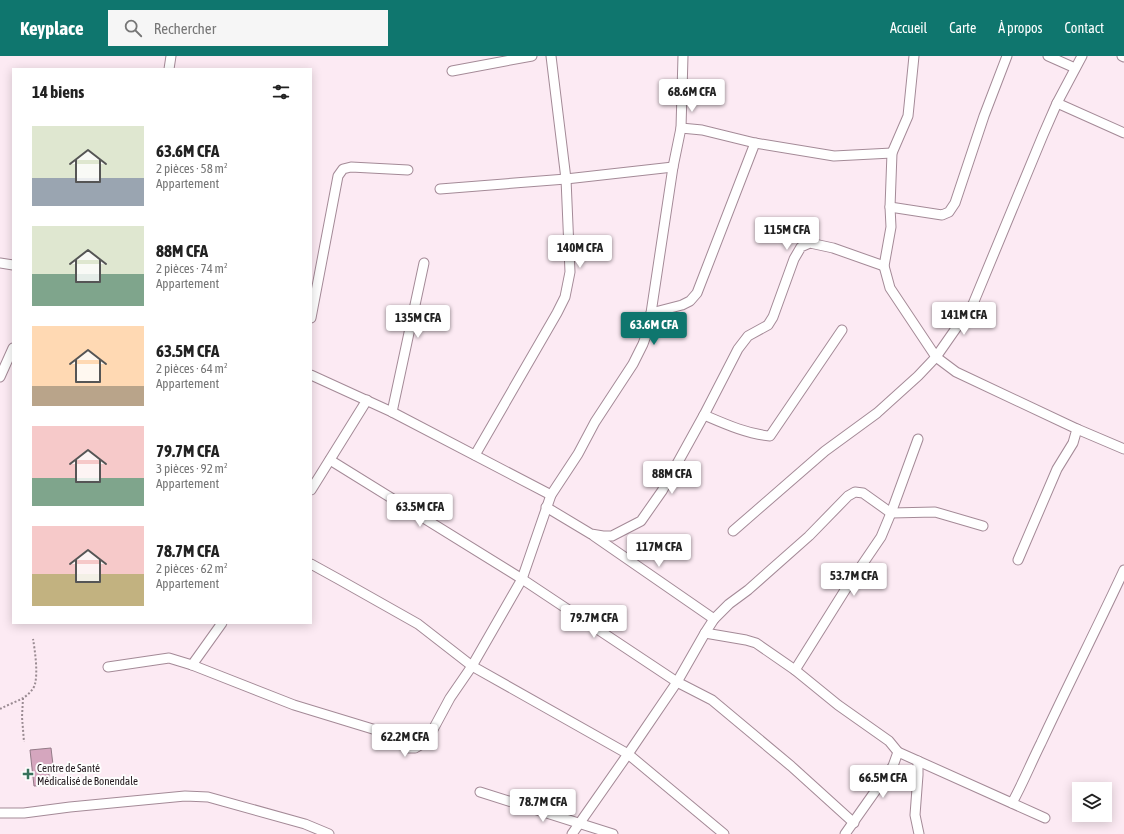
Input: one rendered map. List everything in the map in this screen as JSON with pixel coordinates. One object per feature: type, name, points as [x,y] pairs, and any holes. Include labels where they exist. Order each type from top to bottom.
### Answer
[{"type":"street","points":[[170,68],[171,56]]},
{"type":"street","points":[[452,71],[532,56]]},
{"type":"street","points":[[475,455],[557,313],[565,297],[570,272],[566,179],[550,56]]},
{"type":"street","points":[[108,667],[169,658],[294,705],[376,730],[407,748],[415,748],[429,737],[450,698],[472,666],[522,579],[551,495],[578,454],[595,422],[633,364],[643,344],[652,313],[673,167],[681,128],[683,56]]},
{"type":"street","points":[[914,56],[908,116],[892,153],[890,207],[891,227],[884,266],[890,288],[936,357],[956,372],[1124,450]]},
{"type":"street","points":[[890,207],[942,215],[949,212],[955,203],[984,116],[1007,56]]},
{"type":"street","points":[[1048,56],[1075,68]]},
{"type":"street","points":[[733,532],[826,452],[877,413],[918,376],[936,357],[973,304],[1057,102],[1082,56]]},
{"type":"street","points":[[1057,102],[1124,133]]},
{"type":"street","points":[[681,128],[702,130],[755,143],[834,156],[892,153]]},
{"type":"street","points":[[652,313],[682,305],[690,301],[697,293],[755,143]]},
{"type":"street","points":[[312,313],[338,176],[342,169],[351,167],[408,170]]},
{"type":"street","points":[[440,189],[566,179],[673,167]]},
{"type":"street","points":[[591,534],[612,536],[640,521],[662,491],[738,349],[748,336],[768,325],[773,317],[794,259],[801,247],[810,243],[833,248],[884,266]]},
{"type":"street","points":[[0,263],[12,265]]},
{"type":"street","points":[[392,412],[424,263]]},
{"type":"street","points":[[704,415],[743,430],[763,436],[770,436],[842,330]]},
{"type":"street","points":[[0,376],[12,350]]},
{"type":"street","points":[[312,375],[392,412],[551,495]]},
{"type":"street","points":[[312,488],[367,400]]},
{"type":"street","points":[[1018,560],[1057,469],[1073,443],[1077,429]]},
{"type":"street","points":[[795,670],[881,537],[918,439]]},
{"type":"street","points":[[330,460],[522,579],[677,682],[712,700],[791,766],[854,823]]},
{"type":"street","points":[[572,834],[677,682],[714,619],[729,604],[748,590],[809,536],[848,496],[855,492],[863,493],[891,513],[935,512],[983,526]]},
{"type":"street","points":[[546,507],[591,534],[714,619]]},
{"type":"street","points":[[312,565],[418,624],[472,666],[628,754],[724,834]]},
{"type":"street","points":[[1012,803],[1124,570]]},
{"type":"street","points":[[192,666],[221,624]]},
{"type":"street","points":[[705,633],[756,643],[795,670],[838,705],[889,742],[898,752],[1045,818]]},
{"type":"street","points":[[845,834],[893,766],[898,752]]},
{"type":"street","points":[[918,761],[915,815],[919,834]]},
{"type":"street","points":[[480,792],[613,834]]},
{"type":"street","points":[[0,813],[24,812],[185,796],[208,797],[305,824],[329,834]]},
{"type":"path","points":[[0,709],[23,698],[35,685],[35,655],[33,639]]},
{"type":"path","points":[[23,698],[22,717],[24,742]]},
{"type":"building","points":[[51,748],[53,765],[48,765],[50,785],[34,786],[30,750]]},
{"type":"place","name":"Centre de Santé Médicalisé de Bonendale","points":[[28,774]]}]
